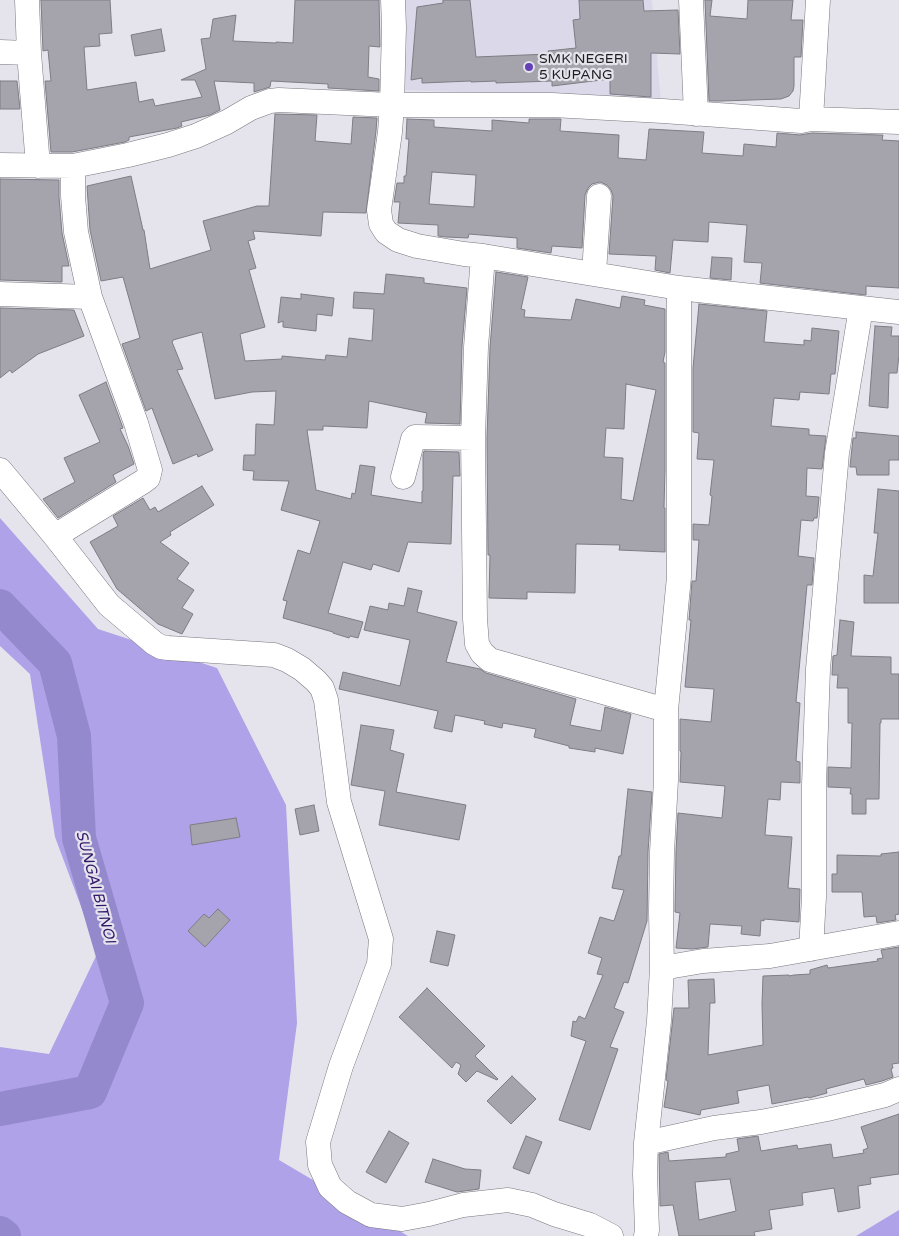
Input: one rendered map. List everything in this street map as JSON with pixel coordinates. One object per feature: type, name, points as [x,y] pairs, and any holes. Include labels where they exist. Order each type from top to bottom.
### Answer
[{"type":"street","points":[[27,0],[29,53],[38,166]]},
{"type":"street","points":[[393,0],[392,105],[380,210],[381,224],[386,232],[398,240],[417,246],[679,288],[899,312]]},
{"type":"street","points":[[691,0],[696,114]]},
{"type":"street","points":[[811,119],[818,0]]},
{"type":"street","points":[[0,52],[29,53]]},
{"type":"street","points":[[0,165],[73,166],[128,155],[196,136],[227,122],[251,108],[270,101],[279,100],[392,105],[552,105],[800,121],[811,119],[899,122]]},
{"type":"street","points":[[55,536],[144,481],[148,478],[150,470],[136,423],[90,297],[76,232],[73,166]]},
{"type":"street","points":[[594,273],[599,196]]},
{"type":"street","points":[[483,256],[476,347],[473,438],[474,618],[477,644],[482,653],[490,660],[666,710]]},
{"type":"street","points":[[646,1236],[646,1143],[660,1021],[666,710],[679,577],[679,288]]},
{"type":"street","points":[[0,294],[90,297]]},
{"type":"street","points":[[812,948],[814,785],[819,659],[837,453],[861,308]]},
{"type":"street","points":[[403,477],[415,437],[473,438]]},
{"type":"street","points":[[0,470],[109,605],[154,644],[168,648],[274,655],[302,669],[322,688],[326,700],[339,802],[381,939],[378,964],[340,1066],[318,1142],[320,1165],[330,1187],[347,1202],[371,1215],[402,1218],[429,1214],[463,1205],[508,1200],[532,1205],[590,1225],[611,1236]]},
{"type":"street","points":[[662,968],[703,961],[770,956],[899,933]]},
{"type":"street","points":[[646,1143],[714,1128],[761,1122],[827,1109],[899,1090]]},
{"type":"shaded area","name":"SMK NEGERI 5 KUPANG","points":[[397,0],[652,0],[661,102],[578,96],[401,90]]},
{"type":"shaded area","points":[[0,518],[98,629],[217,668],[286,805],[297,1023],[279,1160],[408,1236],[0,1236],[0,1047],[49,1054],[98,952],[55,837],[30,674],[0,646]]},
{"type":"shaded area","points":[[899,1210],[899,1236],[856,1236]]},
{"type":"building","points":[[41,0],[110,0],[112,33],[99,34],[100,46],[84,47],[87,90],[136,82],[139,102],[153,99],[155,106],[202,97],[195,80],[181,80],[206,69],[201,39],[210,38],[213,19],[236,15],[233,41],[293,43],[295,0],[379,0],[380,47],[369,46],[368,77],[379,79],[379,91],[328,88],[328,84],[271,81],[270,87],[254,92],[254,83],[214,81],[220,110],[210,115],[181,122],[182,126],[177,128],[129,137],[129,140],[125,142],[72,152],[51,152],[45,81],[51,81],[48,50],[43,51]]},
{"type":"building","points":[[443,0],[470,0],[476,57],[549,54],[548,51],[576,48],[573,20],[580,19],[579,0],[643,0],[644,11],[678,10],[680,54],[651,53],[651,97],[610,94],[610,79],[552,86],[552,81],[422,83],[422,78],[411,80],[417,7],[443,3]]},
{"type":"building","points":[[705,0],[712,0],[710,16],[747,19],[748,0],[793,0],[791,20],[803,20],[801,57],[794,57],[794,86],[789,96],[781,99],[709,101]]},
{"type":"building","points":[[161,29],[165,51],[135,56],[131,35]]},
{"type":"building","points":[[0,81],[17,81],[20,109],[0,109]]},
{"type":"building","points":[[275,114],[317,115],[315,141],[351,144],[353,117],[377,118],[376,131],[366,213],[323,212],[321,236],[253,231],[255,239],[248,241],[256,268],[249,270],[265,327],[240,334],[245,361],[282,359],[282,356],[325,360],[326,355],[347,357],[349,338],[372,341],[374,309],[353,308],[354,292],[384,294],[386,274],[424,278],[424,283],[467,288],[462,346],[460,424],[425,423],[427,413],[369,401],[367,428],[323,426],[323,430],[307,430],[316,490],[351,499],[352,493],[355,494],[360,465],[375,467],[371,495],[422,503],[424,451],[459,452],[460,476],[453,476],[451,544],[408,542],[399,572],[373,564],[371,570],[343,562],[328,613],[363,622],[358,638],[350,636],[349,638],[283,618],[287,601],[283,600],[298,550],[310,554],[320,521],[281,510],[289,481],[253,480],[254,471],[243,470],[244,455],[255,455],[256,424],[274,425],[276,391],[252,392],[215,399],[202,332],[173,340],[172,342],[183,369],[177,370],[213,450],[198,457],[197,454],[173,464],[152,408],[146,411],[122,344],[140,338],[123,277],[101,281],[90,230],[87,186],[131,176],[144,230],[150,269],[211,250],[203,221],[257,206],[269,206]]},
{"type":"building","points":[[407,119],[434,120],[434,127],[492,131],[492,120],[529,123],[529,119],[561,119],[560,131],[619,135],[618,158],[646,160],[649,129],[704,132],[702,153],[743,156],[744,144],[776,147],[777,133],[800,135],[812,133],[883,135],[882,140],[899,141],[899,288],[866,286],[866,295],[760,283],[762,263],[744,262],[747,225],[709,222],[708,242],[673,240],[670,273],[655,270],[656,256],[609,254],[613,196],[607,185],[600,182],[592,184],[585,195],[582,248],[552,246],[551,253],[517,248],[517,238],[469,234],[468,238],[438,236],[438,225],[398,223],[400,202],[394,202],[397,183],[404,183],[404,176],[406,176],[409,139],[406,139]],"holes":[[[432,172],[476,175],[474,207],[429,204]]]},
{"type":"building","points":[[0,179],[59,180],[62,233],[69,266],[62,266],[62,282],[0,280]]},
{"type":"building","points":[[712,257],[732,258],[731,280],[710,278]]},
{"type":"building","points":[[496,272],[528,277],[521,309],[525,310],[524,317],[571,320],[576,299],[620,308],[622,296],[645,300],[644,305],[665,309],[665,352],[663,362],[665,363],[665,552],[619,550],[620,545],[576,544],[575,593],[527,592],[527,599],[489,598],[490,555],[488,555],[487,438],[490,348]],"holes":[[[626,384],[656,390],[633,501],[621,499],[623,458],[604,457],[606,428],[624,429]]]},
{"type":"building","points":[[301,294],[334,298],[332,316],[317,314],[316,331],[283,327],[283,321],[278,323],[281,297],[301,299]]},
{"type":"building","points":[[699,304],[767,311],[764,342],[804,345],[804,340],[811,341],[812,328],[839,331],[835,374],[831,374],[829,394],[800,392],[799,400],[774,398],[771,426],[809,429],[809,435],[826,436],[822,469],[807,468],[806,496],[819,497],[817,518],[814,518],[813,521],[801,520],[798,556],[814,558],[812,585],[807,585],[796,702],[800,703],[796,761],[800,762],[800,783],[781,782],[780,800],[768,799],[765,835],[792,837],[788,888],[800,889],[799,922],[761,920],[760,936],[741,934],[742,926],[710,924],[708,947],[692,949],[676,948],[680,913],[675,912],[678,813],[722,818],[725,786],[680,782],[680,719],[711,722],[714,689],[685,687],[691,620],[689,620],[692,581],[696,581],[699,540],[693,540],[693,524],[709,525],[714,460],[697,459],[699,433],[693,432],[693,368]]},
{"type":"building","points":[[0,308],[74,310],[84,336],[38,354],[12,373],[10,370],[0,378]]},
{"type":"building","points":[[875,326],[892,327],[891,336],[899,336],[897,373],[889,373],[888,408],[869,406]]},
{"type":"building","points":[[106,382],[123,428],[120,429],[134,464],[113,475],[116,482],[58,518],[43,499],[75,482],[64,458],[100,442],[79,395]]},
{"type":"building","points":[[856,432],[899,436],[899,460],[889,460],[889,475],[857,475],[856,467],[850,467],[853,438],[856,438]]},
{"type":"building","points":[[202,486],[214,505],[170,532],[171,535],[160,542],[189,563],[177,579],[194,590],[182,608],[193,614],[182,634],[158,624],[117,589],[90,542],[118,526],[113,516],[143,498],[150,510],[155,507],[158,512]]},
{"type":"building","points":[[878,489],[899,491],[899,603],[864,603],[864,575],[873,576],[878,533],[874,533]]},
{"type":"building","points":[[408,588],[422,591],[417,612],[457,622],[446,662],[480,669],[486,673],[576,699],[570,725],[601,731],[605,707],[631,714],[623,754],[595,748],[595,752],[569,748],[569,746],[534,737],[536,729],[503,723],[502,728],[484,724],[485,721],[455,715],[452,732],[434,728],[438,711],[339,689],[343,672],[400,686],[410,640],[364,630],[370,606],[388,610],[389,603],[404,606]]},
{"type":"building","points":[[840,620],[854,622],[851,656],[891,657],[891,674],[899,674],[899,719],[881,719],[879,799],[866,799],[866,814],[852,814],[851,788],[828,787],[828,767],[851,768],[852,723],[848,723],[848,688],[837,688],[838,675],[832,675],[833,656],[837,655]]},
{"type":"building","points":[[361,725],[394,730],[390,750],[404,754],[396,792],[466,805],[459,840],[379,825],[385,791],[351,785]]},
{"type":"building","points":[[628,789],[652,792],[648,852],[647,921],[628,983],[624,982],[614,1008],[624,1012],[610,1047],[618,1049],[590,1130],[559,1120],[586,1041],[571,1036],[573,1021],[576,1022],[579,1016],[585,1019],[603,975],[597,974],[602,958],[588,953],[600,917],[614,921],[624,890],[612,888],[619,856],[621,856]]},
{"type":"building","points":[[314,805],[319,831],[300,835],[295,809]]},
{"type":"building","points":[[236,818],[240,837],[192,845],[190,825]]},
{"type":"building","points":[[899,852],[899,914],[895,915],[896,920],[877,923],[876,916],[864,917],[862,892],[832,892],[832,874],[837,874],[837,855],[881,856],[881,854]]},
{"type":"building","points":[[218,909],[230,920],[205,947],[188,931],[204,914],[209,918]]},
{"type":"building","points":[[437,931],[455,935],[448,966],[430,962]]},
{"type":"building","points":[[899,947],[899,1063],[892,1064],[893,1077],[866,1085],[864,1079],[826,1089],[827,1093],[809,1098],[772,1104],[769,1085],[737,1091],[739,1103],[701,1110],[700,1115],[664,1107],[674,1008],[689,1008],[688,980],[714,979],[715,1003],[710,1003],[708,1055],[763,1045],[763,976],[810,974],[810,970],[827,965],[828,968],[878,961],[877,959],[883,958],[881,950]]},
{"type":"building","points":[[427,988],[485,1046],[475,1056],[497,1080],[477,1071],[466,1082],[458,1074],[461,1065],[456,1062],[452,1068],[399,1017]]},
{"type":"building","points":[[512,1076],[536,1099],[511,1124],[487,1101]]},
{"type":"building","points":[[899,1114],[899,1174],[870,1178],[871,1184],[858,1186],[860,1208],[838,1212],[834,1188],[802,1193],[803,1205],[769,1210],[772,1229],[754,1232],[755,1236],[679,1236],[673,1205],[660,1206],[659,1154],[668,1152],[669,1161],[726,1157],[726,1154],[739,1151],[737,1139],[758,1136],[761,1151],[797,1145],[798,1149],[831,1144],[833,1158],[864,1153],[863,1150],[868,1148],[861,1127]],"holes":[[[730,1179],[736,1211],[699,1220],[695,1182]]]},
{"type":"building","points":[[389,1131],[409,1143],[386,1183],[366,1172]]},
{"type":"building","points":[[526,1136],[542,1142],[529,1174],[513,1168]]},
{"type":"building","points":[[433,1159],[465,1169],[481,1170],[479,1189],[457,1192],[425,1182]]},
{"type":"waterway","name":"SUNGAI BITNOI","points":[[0,606],[55,663],[74,736],[79,838],[127,1003],[90,1092],[0,1109]]},
{"type":"waterway","name":"SUNGAI BITNOI","points":[[0,1233],[4,1236]]},
{"type":"place","name":"SMK NEGERI 5 KUPANG","points":[[529,67]]}]
